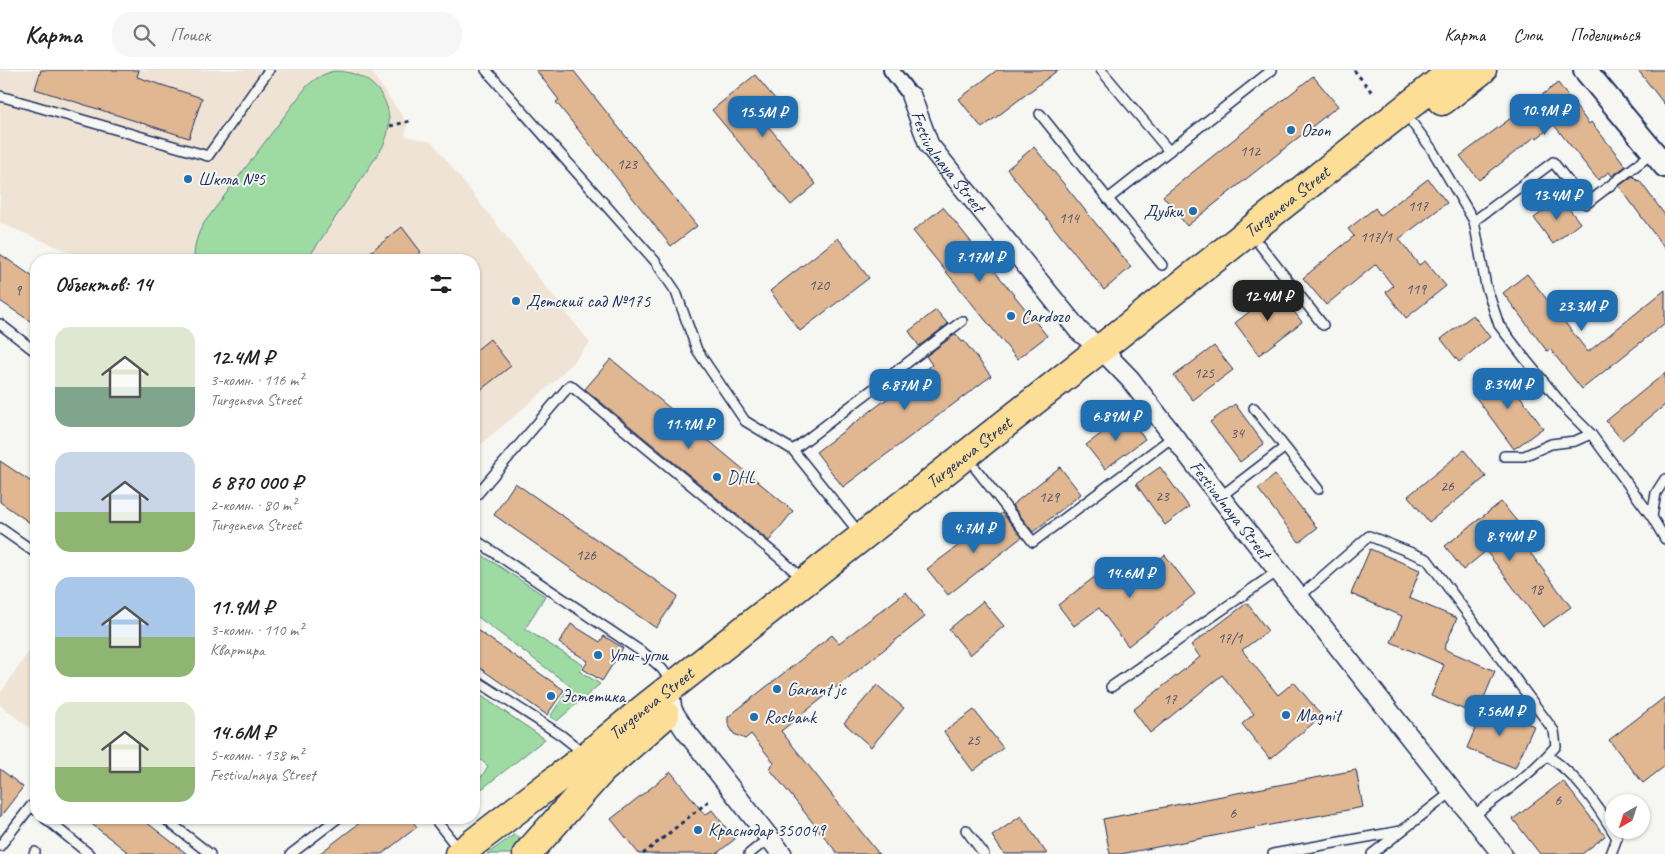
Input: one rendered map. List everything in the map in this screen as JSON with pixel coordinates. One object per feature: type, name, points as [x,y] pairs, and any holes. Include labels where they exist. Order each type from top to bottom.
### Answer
[{"type":"main road","name":"Turgeneva Street","points":[[460,853],[588,755],[646,707],[671,700],[976,470],[1108,355],[1454,70]]},
{"type":"main road","name":"Turgeneva Street","points":[[526,854],[602,770],[671,700],[806,582],[863,537],[1108,355],[1260,245],[1482,70]]},
{"type":"main road","points":[[488,831],[516,826],[522,829],[529,838],[526,854]]},
{"type":"street","name":"Festivalnaya Street","points":[[891,70],[911,96],[929,145],[1079,331],[1108,355],[1130,379],[1220,497],[1502,854]]},
{"type":"street","points":[[1585,70],[1660,159]]},
{"type":"street","points":[[671,700],[685,730],[782,854]]},
{"type":"lane","points":[[0,96],[208,156],[269,70]]},
{"type":"lane","points":[[486,70],[655,261],[676,292],[697,350],[746,421],[793,450],[863,537]]},
{"type":"lane","points":[[1101,70],[1169,152]]},
{"type":"lane","points":[[1108,199],[1272,70]]},
{"type":"lane","points":[[1040,114],[1162,265]]},
{"type":"lane","points":[[1413,124],[1431,148],[1474,221],[1486,286],[1500,325],[1567,410],[1591,434],[1652,517],[1665,539]]},
{"type":"lane","points":[[1474,221],[1553,162],[1586,204],[1660,159]]},
{"type":"lane","points":[[1260,245],[1322,325]]},
{"type":"lane","points":[[793,450],[962,320]]},
{"type":"lane","points":[[0,324],[30,347]]},
{"type":"lane","points":[[480,491],[570,384],[806,582]]},
{"type":"lane","points":[[1254,408],[1318,490]]},
{"type":"lane","points":[[1504,456],[1524,456],[1551,444],[1576,441],[1591,434]]},
{"type":"lane","points":[[976,470],[1033,542],[1174,436]]},
{"type":"lane","points":[[1220,497],[1284,448]]},
{"type":"lane","points":[[1652,517],[1656,493],[1665,479]]},
{"type":"lane","points":[[0,528],[30,548]]},
{"type":"lane","points":[[1299,597],[1369,536],[1427,559],[1554,731],[1556,746],[1548,756],[1529,775],[1473,816]]},
{"type":"lane","points":[[480,543],[645,654],[664,671],[669,680],[671,700]]},
{"type":"lane","points":[[1111,687],[1278,571]]},
{"type":"lane","points":[[480,683],[560,734],[588,755]]},
{"type":"lane","points":[[1548,756],[1566,768],[1594,801],[1617,838],[1611,854]]},
{"type":"lane","points":[[1372,854],[1453,791]]},
{"type":"lane","points":[[0,846],[30,810]]},
{"type":"lane","points":[[52,824],[89,854]]},
{"type":"lane","points":[[172,824],[210,854]]},
{"type":"lane","points":[[291,854],[330,824]]},
{"type":"lane","points":[[438,824],[460,853]]},
{"type":"lane","points":[[966,830],[984,854]]},
{"type":"lane","points":[[1273,854],[1401,831]]},
{"type":"lane","points":[[749,854],[769,838]]},
{"type":"path","points":[[1354,70],[1374,95]]},
{"type":"path","points":[[390,126],[410,121]]},
{"type":"path","points":[[643,854],[708,801]]},
{"type":"shaded area","name":"Школа №5","points":[[0,70],[370,70],[407,123],[405,136],[432,142],[590,343],[554,382],[480,445],[480,254],[75,254],[0,223]]},
{"type":"shaded area","points":[[30,650],[30,728],[0,705],[0,694]]},
{"type":"green space","points":[[334,71],[349,73],[373,85],[382,95],[387,107],[389,120],[382,148],[311,254],[195,254],[196,240],[204,223],[307,86],[326,73]]},
{"type":"green space","points":[[480,554],[545,596],[525,629],[583,665],[579,671],[600,684],[557,721],[550,717],[570,686],[480,618]]},
{"type":"green space","points":[[480,695],[545,739],[480,790],[480,779],[488,766],[480,759]]},
{"type":"green space","points":[[515,834],[519,838],[518,845],[510,854],[487,854]]},
{"type":"building","points":[[41,70],[139,70],[137,77],[202,98],[189,138],[35,89]]},
{"type":"building","points":[[536,70],[573,70],[697,226],[671,246],[556,102],[559,100]]},
{"type":"building","points":[[997,70],[1058,70],[982,128],[959,99]]},
{"type":"building","points":[[1638,70],[1665,70],[1665,105]]},
{"type":"building","points":[[755,75],[781,106],[763,120],[816,184],[791,205],[712,110]]},
{"type":"building","points":[[1313,76],[1338,106],[1187,226],[1163,196]]},
{"type":"building","points":[[1558,83],[1589,124],[1591,122],[1626,166],[1612,176],[1609,172],[1598,180],[1554,125],[1537,138],[1536,136],[1479,180],[1460,156]]},
{"type":"building","points":[[1034,147],[1131,267],[1104,290],[1007,169]]},
{"type":"building","points":[[1633,176],[1639,180],[1665,215],[1665,249],[1619,186]]},
{"type":"building","points":[[1428,179],[1447,203],[1399,239],[1419,265],[1425,261],[1446,286],[1406,318],[1386,292],[1393,286],[1376,264],[1326,305],[1303,278],[1354,236],[1348,229],[1375,208],[1380,215]]},
{"type":"building","points":[[1561,198],[1580,223],[1553,244],[1534,218]]},
{"type":"building","points":[[943,207],[1047,336],[1017,359],[913,231]]},
{"type":"building","points":[[402,227],[421,252],[418,254],[368,254]]},
{"type":"building","points":[[838,238],[869,278],[800,331],[770,291]]},
{"type":"building","points":[[0,254],[30,275],[30,321],[0,301]]},
{"type":"building","points":[[1527,274],[1588,352],[1665,290],[1665,323],[1582,389],[1550,349],[1547,351],[1503,293]]},
{"type":"building","points":[[1277,290],[1302,322],[1259,355],[1235,323]]},
{"type":"building","points":[[936,310],[948,324],[919,346],[909,331]]},
{"type":"building","points":[[1473,315],[1490,337],[1459,362],[1441,339]]},
{"type":"building","points":[[956,334],[962,342],[964,341],[991,376],[843,487],[816,452],[932,365],[926,356]]},
{"type":"building","points":[[490,339],[511,366],[480,390],[480,347]]},
{"type":"building","points":[[1214,346],[1233,370],[1193,400],[1174,376]]},
{"type":"building","points":[[611,359],[793,511],[769,541],[585,389]]},
{"type":"building","points":[[1502,371],[1543,428],[1514,449],[1472,392]]},
{"type":"building","points":[[1665,373],[1665,405],[1622,440],[1606,421]]},
{"type":"building","points":[[1235,404],[1264,444],[1240,462],[1210,422]]},
{"type":"building","points":[[1126,415],[1145,439],[1105,469],[1086,445]]},
{"type":"building","points":[[1464,450],[1486,477],[1429,522],[1408,496]]},
{"type":"building","points":[[0,461],[30,481],[30,523],[0,502]]},
{"type":"building","points":[[1060,467],[1081,494],[1033,532],[1012,505]]},
{"type":"building","points":[[1160,467],[1189,507],[1165,525],[1136,484]]},
{"type":"building","points":[[1275,475],[1317,528],[1299,542],[1258,489]]},
{"type":"building","points":[[515,483],[678,596],[656,628],[494,515]]},
{"type":"building","points":[[1501,502],[1520,525],[1513,530],[1571,607],[1543,627],[1486,551],[1463,570],[1445,546]]},
{"type":"building","points":[[1002,513],[1022,537],[948,595],[927,569]]},
{"type":"building","points":[[1370,549],[1420,570],[1409,598],[1457,618],[1444,649],[1495,671],[1477,715],[1431,696],[1444,665],[1391,642],[1402,616],[1351,594]]},
{"type":"building","points":[[1165,555],[1195,594],[1128,646],[1099,608],[1074,626],[1058,605],[1113,563],[1128,583]]},
{"type":"building","points":[[906,592],[925,617],[781,731],[879,854],[838,854],[769,768],[774,763],[751,734],[745,739],[734,734],[728,724],[728,717],[832,635],[839,643]]},
{"type":"building","points":[[983,601],[1004,626],[970,655],[949,629]]},
{"type":"building","points":[[1247,603],[1268,631],[1242,650],[1278,695],[1294,682],[1322,716],[1270,759],[1242,724],[1254,714],[1222,675],[1150,733],[1133,710],[1200,657],[1191,645]]},
{"type":"building","name":"Угли- угли","points":[[571,624],[600,642],[604,636],[623,648],[602,681],[583,669],[588,661],[559,643]]},
{"type":"building","points":[[480,632],[564,690],[547,715],[480,668]]},
{"type":"building","points":[[877,685],[904,708],[871,747],[844,723]]},
{"type":"building","points":[[1665,697],[1665,766],[1643,783],[1609,740]]},
{"type":"building","points":[[1485,705],[1534,726],[1515,768],[1467,748]]},
{"type":"building","points":[[974,710],[1003,748],[973,771],[944,732]]},
{"type":"building","points":[[0,769],[23,787],[0,817]]},
{"type":"building","points":[[1356,770],[1363,807],[1121,854],[1110,854],[1103,819]]},
{"type":"building","points":[[671,772],[705,815],[712,810],[735,839],[716,854],[639,854],[611,819]]},
{"type":"building","points":[[1563,781],[1605,836],[1582,854],[1540,854],[1513,819]]},
{"type":"building","points":[[1021,816],[1047,854],[1004,854],[992,836]]},
{"type":"building","points":[[92,824],[149,824],[187,854],[130,854]]},
{"type":"building","points":[[358,824],[415,824],[417,827],[382,854],[319,854]]},
{"type":"place","name":"Ozon","points":[[1291,130]]},
{"type":"place","name":"Школа №5","points":[[188,179]]},
{"type":"place","name":"Дубки","points":[[1193,211]]},
{"type":"place","name":"Детский сад №175","points":[[516,301]]},
{"type":"place","name":"Cardozo","points":[[1011,316]]},
{"type":"place","name":"DHL","points":[[717,477]]},
{"type":"place","name":"Угли- угли","points":[[598,655]]},
{"type":"place","name":"Garant jc","points":[[777,689]]},
{"type":"place","name":"Эстетика","points":[[551,696]]},
{"type":"place","name":"Magnit","points":[[1286,715]]},
{"type":"place","name":"Rosbank","points":[[754,717]]},
{"type":"place","name":"Краснодар 350049","points":[[698,830]]}]
